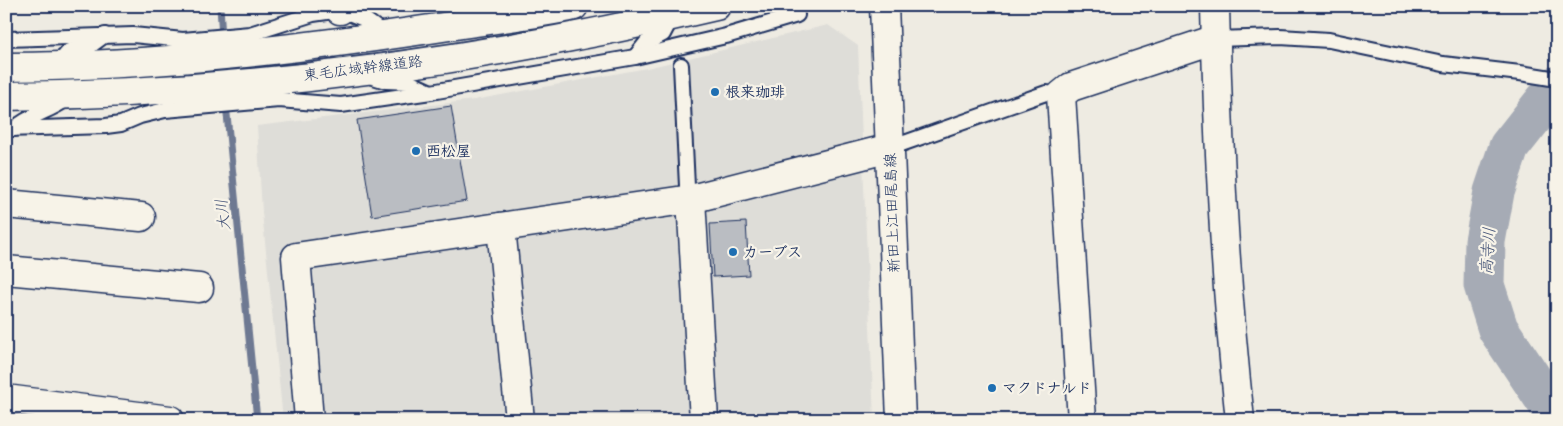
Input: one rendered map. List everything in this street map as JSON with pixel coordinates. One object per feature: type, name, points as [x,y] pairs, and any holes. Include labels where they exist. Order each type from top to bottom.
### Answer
[{"type":"main road","name":"東毛広域幹線道路","points":[[6,67],[55,67],[251,43],[388,36],[471,15],[574,6]]},
{"type":"main road","name":"東毛広域幹線道路","points":[[6,96],[72,95],[188,98],[255,92],[354,70],[488,51],[716,6]]},
{"type":"main road","name":"新田上江田尾島線","points":[[884,6],[901,420]]},
{"type":"main road","points":[[1215,6],[1222,190],[1233,356],[1240,420]]},
{"type":"main road","points":[[1082,420],[1061,95],[1071,87],[1216,38]]},
{"type":"main road","points":[[309,420],[296,257],[691,199],[890,148]]},
{"type":"main road","points":[[691,199],[704,420]]},
{"type":"main road","points":[[6,204],[141,217]]},
{"type":"main road","points":[[501,226],[520,420]]},
{"type":"main road","points":[[6,270],[199,288]]},
{"type":"main road","points":[[6,399],[170,420]]},
{"type":"lane","points":[[251,43],[313,14],[340,8],[368,6]]},
{"type":"lane","points":[[340,8],[364,19],[388,36]]},
{"type":"lane","points":[[255,92],[280,100],[341,105],[636,58],[726,36],[797,15]]},
{"type":"lane","points":[[636,58],[646,43],[662,34],[672,16]]},
{"type":"lane","points":[[55,67],[69,51],[90,46],[105,35]]},
{"type":"lane","points":[[6,39],[133,35],[184,50]]},
{"type":"lane","points":[[1216,38],[1280,37],[1329,40],[1443,64],[1554,79]]},
{"type":"lane","points":[[681,65],[687,186],[691,199]]},
{"type":"lane","points":[[354,70],[386,81],[409,82],[431,92]]},
{"type":"lane","points":[[890,148],[1046,94],[1061,95]]},
{"type":"lane","points":[[10,129],[26,118],[52,110],[72,95]]},
{"type":"lane","points":[[10,129],[120,124],[140,116],[165,110],[188,98]]},
{"type":"shaded area","points":[[828,25],[858,46],[874,420],[283,420],[262,212],[257,126],[474,100],[647,68]]},
{"type":"building","points":[[451,106],[467,201],[372,216],[357,120]]},
{"type":"building","points":[[746,222],[749,275],[713,277],[710,224]]},
{"type":"waterway","name":"大川","points":[[220,6],[222,38]]},
{"type":"waterway","name":"高寺川","points":[[1557,86],[1509,147],[1494,192],[1485,241],[1484,285],[1498,329],[1557,417]]},
{"type":"waterway","name":"大川","points":[[226,104],[257,420]]},
{"type":"place","name":"根来珈琲","points":[[715,92]]},
{"type":"place","name":"西松屋","points":[[416,151]]},
{"type":"place","name":"カーブス","points":[[733,252]]},
{"type":"place","name":"マクドナルド","points":[[992,388]]}]
